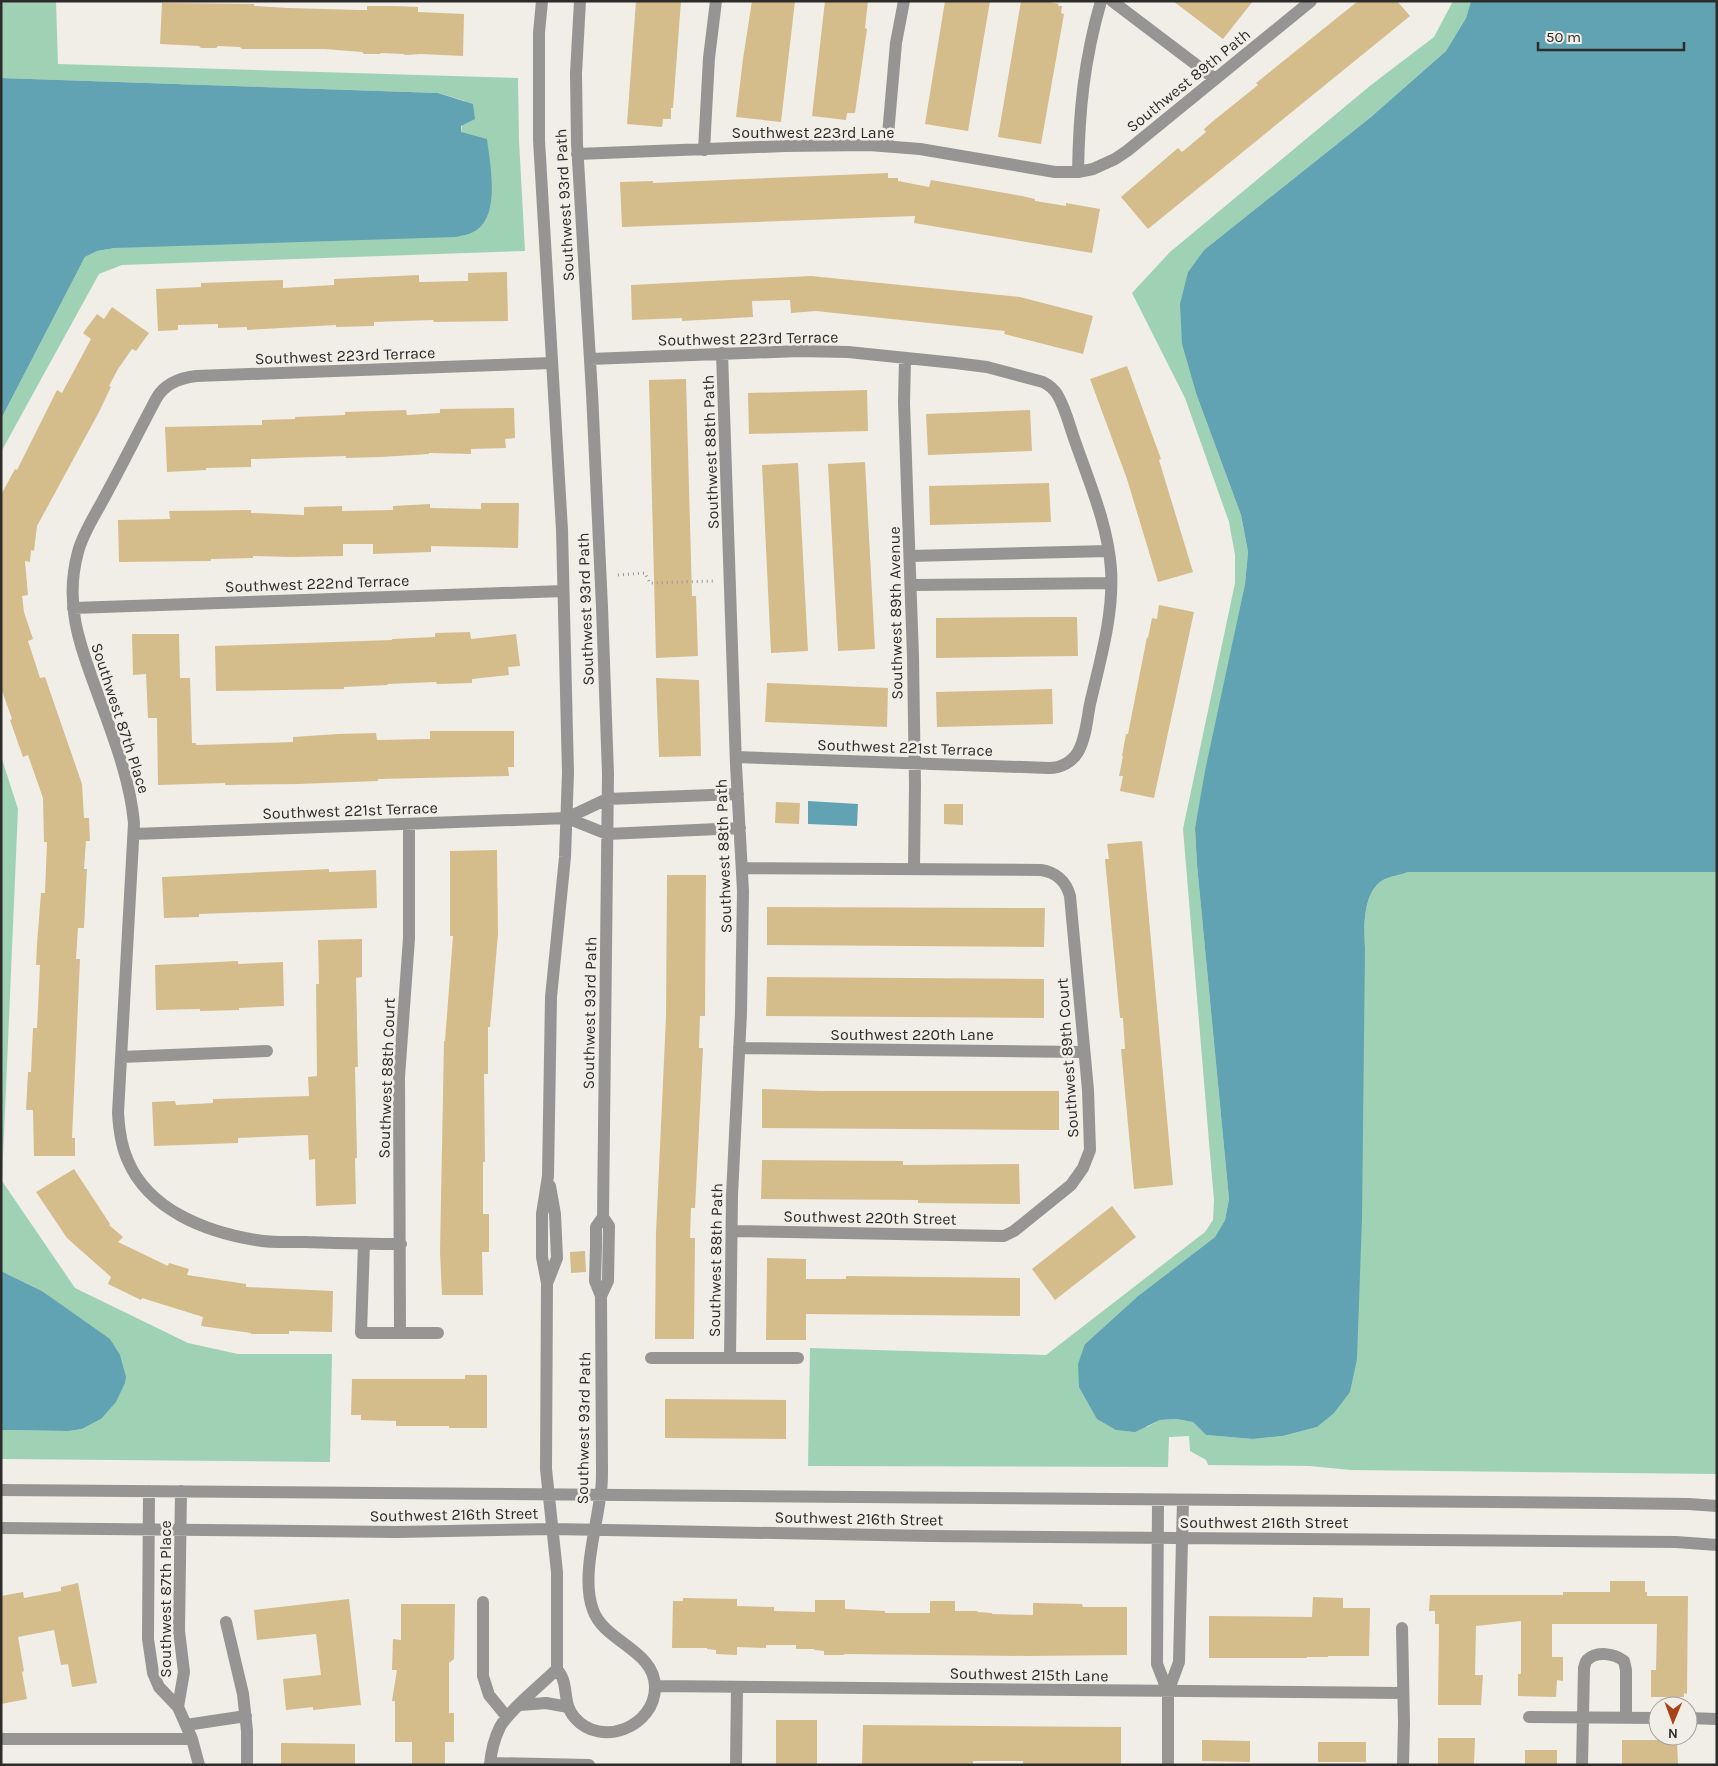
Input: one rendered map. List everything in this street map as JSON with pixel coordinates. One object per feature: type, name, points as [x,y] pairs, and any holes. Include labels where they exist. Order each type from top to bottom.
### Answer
[{"type":"street","name":"Southwest 93rd Path","points":[[542,1],[538,59],[538,140],[561,521],[568,773],[565,857],[552,997],[548,1176],[555,1214],[557,1258],[547,1283],[546,1459],[553,1529]]},
{"type":"street","name":"Southwest 93rd Path","points":[[580,1],[576,73],[577,154],[590,360],[604,642],[608,799],[602,1217],[596,1226],[595,1281],[601,1296],[601,1495],[595,1530]]},
{"type":"street","points":[[704,150],[709,58],[716,1]]},
{"type":"street","points":[[887,146],[896,43],[904,1]]},
{"type":"street","points":[[1078,172],[1082,85],[1091,36],[1101,1]]},
{"type":"street","points":[[1112,1],[1215,79]]},
{"type":"street","name":"Southwest 89th Path","points":[[1078,172],[1105,164],[1127,151],[1311,1]]},
{"type":"street","name":"Southwest 223rd Lane","points":[[577,154],[831,145],[887,146],[920,149],[1055,172],[1078,172]]},
{"type":"street","name":"Southwest 223rd Terrace","points":[[590,360],[722,353],[817,351],[988,367],[1038,380],[1053,389],[1060,400],[1097,506],[1108,551]]},
{"type":"street","name":"Southwest 88th Path","points":[[722,353],[736,757],[742,868],[730,1358]]},
{"type":"street","name":"Southwest 89th Avenue","points":[[905,358],[904,404],[912,586],[914,868]]},
{"type":"street","name":"Southwest 223rd Terrace","points":[[170,384],[180,379],[196,376],[552,363]]},
{"type":"street","name":"Southwest 87th Place","points":[[170,384],[162,390],[156,400],[84,536],[74,569],[73,608],[75,626],[129,790],[133,810],[134,834],[118,1113],[124,1153],[134,1174],[152,1195],[166,1207],[193,1222],[221,1232],[264,1241],[364,1244]]},
{"type":"street","points":[[911,556],[1108,551],[1111,583],[912,586]]},
{"type":"street","name":"Southwest 221st Terrace","points":[[736,757],[1050,768],[1061,766],[1078,751],[1083,737],[1106,630],[1111,583]]},
{"type":"street","name":"Southwest 222nd Terrace","points":[[73,608],[563,591]]},
{"type":"street","name":"Southwest 221st Terrace","points":[[134,834],[567,818],[608,799],[738,794]]},
{"type":"street","name":"Southwest 221st Terrace","points":[[567,818],[608,834],[740,828]]},
{"type":"street","name":"Southwest 88th Court","points":[[400,1333],[400,1052],[408,945],[409,824]]},
{"type":"street","points":[[742,868],[914,868]]},
{"type":"street","name":"Southwest 89th Court","points":[[914,868],[1041,870],[1058,877],[1064,883],[1070,896],[1084,1052],[1090,1150],[1087,1161],[1065,1191],[1007,1235]]},
{"type":"street","name":"Southwest 220th Lane","points":[[739,1048],[1084,1052]]},
{"type":"street","points":[[121,1057],[267,1051]]},
{"type":"street","name":"Southwest 220th Street","points":[[732,1230],[947,1236],[1007,1235]]},
{"type":"street","points":[[401,1244],[364,1244],[361,1333],[438,1333]]},
{"type":"street","points":[[650,1358],[798,1358]]},
{"type":"street","name":"Southwest 216th Street","points":[[1,1490],[1689,1504],[1717,1506]]},
{"type":"street","name":"Southwest 87th Place","points":[[149,1491],[148,1639],[150,1656],[153,1672],[159,1686],[178,1707],[192,1739],[199,1765]]},
{"type":"street","name":"Southwest 87th Place","points":[[178,1707],[184,1672],[179,1631],[181,1492]]},
{"type":"street","points":[[1158,1500],[1156,1664],[1168,1692]]},
{"type":"street","points":[[1168,1765],[1168,1692],[1180,1662],[1183,1500]]},
{"type":"street","name":"Southwest 216th Street","points":[[1,1528],[397,1532],[553,1529],[911,1536],[1676,1542],[1717,1545]]},
{"type":"street","points":[[553,1529],[557,1572],[557,1669],[564,1682],[568,1707],[576,1720],[590,1730],[604,1733],[618,1732],[631,1726],[643,1717],[653,1701],[655,1686],[653,1675],[646,1662],[604,1628],[593,1610],[589,1596],[589,1583],[595,1530]]},
{"type":"street","points":[[483,1602],[483,1676],[492,1700],[507,1717]]},
{"type":"street","points":[[226,1622],[240,1680],[246,1716],[247,1765]]},
{"type":"street","points":[[1402,1628],[1403,1765]]},
{"type":"street","points":[[1582,1765],[1584,1668],[1587,1660],[1603,1654],[1616,1655],[1624,1661],[1626,1670],[1626,1717]]},
{"type":"street","points":[[557,1669],[507,1717],[495,1739],[490,1764],[589,1765]]},
{"type":"street","name":"Southwest 215th Lane","points":[[655,1686],[1403,1693]]},
{"type":"street","points":[[736,1765],[737,1687]]},
{"type":"street","points":[[520,1705],[546,1703],[568,1707]]},
{"type":"street","points":[[186,1725],[246,1716]]},
{"type":"street","points":[[1529,1717],[1648,1718]]},
{"type":"street","points":[[1698,1718],[1717,1719]]},
{"type":"street","points":[[1,1739],[192,1739]]},
{"type":"path","points":[[618,575],[645,573],[650,583],[713,581]]},
{"type":"green space","points":[[1,1],[56,1],[58,64],[518,78],[519,140],[525,251],[122,265],[99,274],[1,452],[1,419],[85,257],[97,251],[115,248],[490,203],[491,179],[461,132],[465,101],[438,93],[1,78]]},
{"type":"green space","points":[[1453,1],[1471,1],[1466,18],[1446,51],[1371,117],[1204,250],[1188,272],[1197,396],[1241,515],[1248,552],[1245,584],[1195,828],[1229,1199],[1225,1220],[1215,1237],[1138,1296],[1085,1344],[1147,1427],[1160,1420],[1176,1419],[1193,1422],[1206,1435],[1253,1439],[1283,1436],[1317,1427],[1365,948],[1366,910],[1368,900],[1377,884],[1385,879],[1408,872],[1717,872],[1717,1474],[1351,1470],[1309,1466],[1208,1465],[1206,1460],[1190,1451],[1189,1436],[1169,1437],[1168,1467],[808,1466],[810,1348],[1046,1355],[1205,1232],[1213,1220],[1214,1200],[1183,829],[1235,583],[1235,555],[1229,522],[1185,398],[1132,293],[1170,252],[1371,85],[1434,37]]},
{"type":"green space","points":[[1,756],[18,809],[2,1181],[75,1288],[188,1343],[238,1354],[332,1354],[330,1462],[1,1459],[1,1430],[69,1431],[82,1429],[101,1419],[70,1312],[42,1291],[1,1271]]},
{"type":"water","points":[[1471,1],[1717,1],[1717,872],[1408,872],[1385,879],[1377,884],[1368,900],[1364,930],[1362,1219],[1357,1359],[1350,1392],[1334,1413],[1317,1427],[1283,1436],[1253,1439],[1206,1435],[1193,1422],[1176,1419],[1160,1420],[1135,1432],[1116,1430],[1097,1419],[1079,1387],[1078,1364],[1085,1344],[1138,1296],[1215,1237],[1225,1220],[1229,1199],[1195,828],[1205,771],[1245,584],[1248,552],[1241,515],[1197,396],[1182,344],[1180,304],[1188,272],[1204,250],[1371,117],[1446,51],[1466,18]]},
{"type":"water","points":[[1,78],[438,93],[473,104],[475,119],[461,126],[461,132],[487,139],[492,187],[489,211],[485,221],[478,229],[456,237],[115,248],[97,251],[85,257],[1,419]]},
{"type":"water","points":[[808,801],[858,804],[857,826],[808,824]]},
{"type":"water","points":[[1,1271],[42,1291],[110,1339],[120,1355],[126,1377],[116,1402],[101,1419],[82,1429],[69,1431],[1,1430]]},
{"type":"building","points":[[636,1],[681,1],[673,108],[671,108],[671,119],[663,119],[662,127],[627,124]]},
{"type":"building","points":[[752,1],[795,1],[781,122],[736,117]]},
{"type":"building","points":[[825,1],[868,1],[865,28],[867,29],[855,113],[847,113],[846,120],[812,116]]},
{"type":"building","points":[[945,1],[990,1],[968,131],[925,124]]},
{"type":"building","points":[[1021,1],[1045,1],[1059,4],[1058,6],[1062,6],[1061,13],[1064,14],[1041,144],[998,137]]},
{"type":"building","points":[[1173,1],[1253,1],[1223,39]]},
{"type":"building","points":[[1358,1],[1397,1],[1410,16],[1148,229],[1121,197],[1178,148],[1182,152],[1206,132],[1204,129],[1258,85],[1256,83]]},
{"type":"building","points":[[162,3],[254,4],[254,6],[289,8],[359,10],[367,10],[367,6],[393,6],[418,7],[418,12],[464,14],[463,56],[364,54],[362,52],[324,49],[242,49],[240,47],[218,46],[216,48],[201,48],[199,46],[160,44]]},
{"type":"building","points":[[888,173],[888,178],[898,178],[898,181],[929,187],[931,180],[1022,196],[1035,199],[1035,201],[1066,206],[1066,203],[1100,209],[1092,253],[914,223],[915,216],[622,227],[620,182],[653,181],[653,183]]},
{"type":"building","points":[[507,272],[508,321],[434,322],[433,320],[374,322],[374,326],[336,327],[336,325],[247,330],[247,327],[218,328],[218,324],[178,325],[178,330],[158,331],[156,289],[201,287],[201,283],[283,280],[283,288],[334,285],[334,279],[419,275],[419,282],[468,281],[468,273]]},
{"type":"building","points":[[811,276],[1020,297],[1093,316],[1083,354],[1004,334],[1005,331],[816,311],[791,313],[790,300],[752,301],[753,317],[682,321],[682,318],[632,320],[631,285]]},
{"type":"building","points":[[112,307],[149,333],[136,351],[132,349],[118,369],[99,412],[37,526],[34,551],[31,550],[30,562],[25,561],[28,595],[22,596],[24,612],[33,639],[28,641],[40,678],[45,677],[82,784],[84,818],[89,818],[90,841],[86,841],[84,869],[87,869],[84,928],[78,928],[76,959],[80,959],[72,1138],[75,1138],[75,1156],[34,1156],[33,1110],[26,1110],[28,1072],[31,1072],[33,1028],[37,1028],[40,965],[36,965],[37,944],[41,893],[45,893],[47,842],[44,842],[43,798],[28,755],[23,757],[1,688],[1,495],[15,469],[17,470],[57,390],[62,393],[91,339],[83,333],[97,314],[104,319]]},
{"type":"building","points":[[1127,366],[1161,459],[1159,460],[1193,572],[1158,582],[1127,479],[1090,379]]},
{"type":"building","points":[[686,379],[692,596],[696,596],[698,656],[656,658],[649,380]]},
{"type":"building","points":[[867,390],[868,431],[749,434],[748,393]]},
{"type":"building","points":[[514,408],[515,438],[505,439],[506,448],[471,449],[471,454],[429,453],[381,457],[346,458],[346,456],[251,459],[251,467],[206,468],[206,470],[167,472],[165,427],[262,425],[262,420],[345,415],[345,412],[406,410],[407,415],[440,413],[440,409]]},
{"type":"building","points":[[1030,410],[1032,451],[928,455],[926,414]]},
{"type":"building","points":[[865,462],[875,649],[838,651],[828,464]]},
{"type":"building","points":[[798,463],[808,651],[771,653],[762,465]]},
{"type":"building","points":[[1049,483],[1051,522],[930,525],[929,486]]},
{"type":"building","points":[[481,503],[519,503],[518,548],[431,546],[431,552],[373,554],[373,544],[343,544],[343,556],[253,556],[253,558],[211,559],[211,561],[119,562],[118,520],[170,519],[169,511],[251,510],[251,513],[304,515],[304,507],[342,506],[342,511],[393,510],[393,506],[430,504],[430,508],[481,509]]},
{"type":"building","points":[[1159,605],[1194,612],[1154,798],[1120,791],[1123,776],[1119,776],[1147,637],[1152,618],[1157,619]]},
{"type":"building","points":[[1077,617],[1078,656],[936,658],[936,618]]},
{"type":"building","points":[[470,632],[471,639],[516,634],[520,666],[508,667],[509,675],[472,679],[472,683],[437,684],[436,682],[344,687],[344,689],[216,691],[215,646],[392,640],[435,637],[435,633]]},
{"type":"building","points":[[132,634],[179,634],[180,678],[190,678],[192,743],[196,743],[196,745],[293,742],[293,737],[338,734],[376,733],[377,740],[430,739],[430,731],[514,731],[514,767],[508,767],[509,776],[378,779],[378,781],[298,784],[225,785],[225,783],[158,785],[157,718],[148,718],[146,674],[133,675]]},
{"type":"building","points":[[656,678],[699,680],[701,756],[659,757]]},
{"type":"building","points":[[767,683],[888,688],[887,727],[765,722]]},
{"type":"building","points":[[1052,689],[1053,724],[937,727],[936,692]]},
{"type":"building","points":[[776,802],[800,803],[799,824],[775,823]]},
{"type":"building","points":[[944,804],[963,804],[963,825],[944,824]]},
{"type":"building","points":[[1142,841],[1173,1185],[1134,1189],[1121,1049],[1125,1049],[1123,1018],[1120,1018],[1105,859],[1109,859],[1107,844]]},
{"type":"building","points":[[497,850],[498,934],[490,1027],[488,1027],[488,1074],[484,1074],[485,1162],[483,1162],[483,1214],[489,1214],[489,1252],[482,1252],[483,1295],[442,1295],[440,1252],[444,1041],[453,936],[450,936],[450,851]]},
{"type":"building","points":[[329,869],[329,872],[376,870],[377,908],[199,914],[199,917],[164,918],[162,877]]},
{"type":"building","points":[[667,875],[706,875],[705,1016],[700,1016],[699,1048],[703,1048],[695,1208],[691,1208],[690,1238],[695,1238],[694,1339],[655,1339],[656,1233],[666,1017]]},
{"type":"building","points":[[767,907],[1045,908],[1044,947],[767,945]]},
{"type":"building","points":[[362,939],[362,977],[356,978],[358,1067],[355,1067],[356,1204],[316,1206],[315,1159],[309,1160],[308,1135],[238,1138],[238,1143],[154,1146],[152,1102],[175,1101],[176,1105],[213,1103],[213,1099],[309,1096],[308,1077],[317,1076],[316,984],[319,984],[318,940]]},
{"type":"building","points":[[238,961],[238,964],[283,962],[284,1006],[239,1008],[239,1010],[156,1010],[155,965]]},
{"type":"building","points":[[767,977],[1044,979],[1044,1018],[766,1016]]},
{"type":"building","points":[[762,1089],[821,1091],[1059,1091],[1059,1130],[762,1128]]},
{"type":"building","points":[[762,1160],[903,1161],[903,1165],[1019,1164],[1020,1204],[918,1203],[918,1200],[761,1199]]},
{"type":"building","points":[[74,1169],[109,1225],[123,1237],[118,1242],[168,1266],[169,1263],[189,1269],[187,1275],[246,1284],[246,1287],[333,1291],[332,1332],[289,1331],[289,1334],[251,1334],[201,1326],[203,1317],[142,1298],[141,1300],[108,1284],[111,1277],[67,1238],[36,1192]]},
{"type":"building","points":[[1112,1206],[1136,1237],[1055,1300],[1032,1269]]},
{"type":"building","points":[[585,1251],[586,1272],[571,1273],[570,1252]]},
{"type":"building","points":[[767,1258],[806,1259],[806,1279],[846,1279],[846,1276],[1020,1278],[1020,1316],[806,1314],[806,1340],[766,1340]]},
{"type":"building","points":[[465,1375],[487,1375],[487,1428],[396,1426],[396,1421],[361,1420],[361,1415],[351,1415],[352,1379],[465,1379]]},
{"type":"building","points":[[665,1399],[786,1400],[786,1439],[665,1438]]},
{"type":"building","points":[[1610,1581],[1645,1581],[1647,1596],[1688,1596],[1687,1694],[1684,1693],[1684,1696],[1651,1696],[1651,1670],[1656,1670],[1657,1624],[1552,1624],[1552,1657],[1563,1657],[1563,1681],[1557,1680],[1556,1697],[1518,1696],[1518,1674],[1521,1674],[1521,1621],[1476,1626],[1475,1675],[1483,1675],[1481,1705],[1438,1705],[1439,1624],[1435,1624],[1435,1611],[1429,1611],[1430,1595],[1563,1595],[1563,1592],[1610,1592]]},
{"type":"building","points":[[78,1583],[97,1683],[72,1687],[68,1664],[61,1665],[54,1630],[18,1637],[27,1699],[1,1704],[1,1596],[23,1592],[24,1598],[61,1591],[61,1587]]},
{"type":"building","points":[[1313,1597],[1343,1598],[1343,1608],[1370,1608],[1369,1656],[1209,1658],[1209,1616],[1312,1617]]},
{"type":"building","points":[[683,1598],[737,1599],[737,1606],[774,1607],[774,1611],[815,1612],[815,1600],[845,1600],[845,1609],[885,1611],[885,1613],[930,1613],[930,1601],[955,1601],[955,1611],[978,1611],[992,1614],[1033,1615],[1033,1603],[1082,1604],[1083,1607],[1127,1607],[1127,1655],[824,1655],[824,1651],[815,1649],[796,1649],[796,1645],[766,1645],[766,1648],[737,1647],[737,1655],[716,1654],[716,1650],[707,1648],[672,1648],[673,1601],[683,1601]]},
{"type":"building","points":[[349,1599],[361,1705],[313,1710],[313,1707],[286,1710],[283,1679],[321,1675],[316,1634],[257,1640],[254,1610]]},
{"type":"building","points":[[401,1604],[455,1604],[454,1659],[449,1663],[449,1713],[454,1713],[454,1742],[445,1742],[445,1765],[412,1765],[412,1742],[395,1742],[395,1701],[392,1701],[397,1670],[392,1670],[393,1639],[401,1640]]},
{"type":"building","points":[[776,1720],[817,1720],[817,1765],[776,1765]]},
{"type":"building","points":[[863,1725],[1121,1727],[1121,1765],[1023,1765],[1023,1761],[973,1761],[973,1765],[862,1765]]},
{"type":"building","points":[[1438,1738],[1475,1738],[1474,1765],[1438,1765]]},
{"type":"building","points":[[1202,1740],[1250,1741],[1250,1762],[1202,1761]]},
{"type":"building","points":[[1622,1740],[1648,1740],[1648,1746],[1677,1746],[1678,1765],[1622,1765]]},
{"type":"building","points":[[1318,1742],[1366,1742],[1366,1762],[1318,1762]]},
{"type":"building","points":[[281,1743],[355,1744],[355,1765],[281,1765]]},
{"type":"building","points":[[1525,1750],[1557,1750],[1557,1765],[1525,1765]]}]
